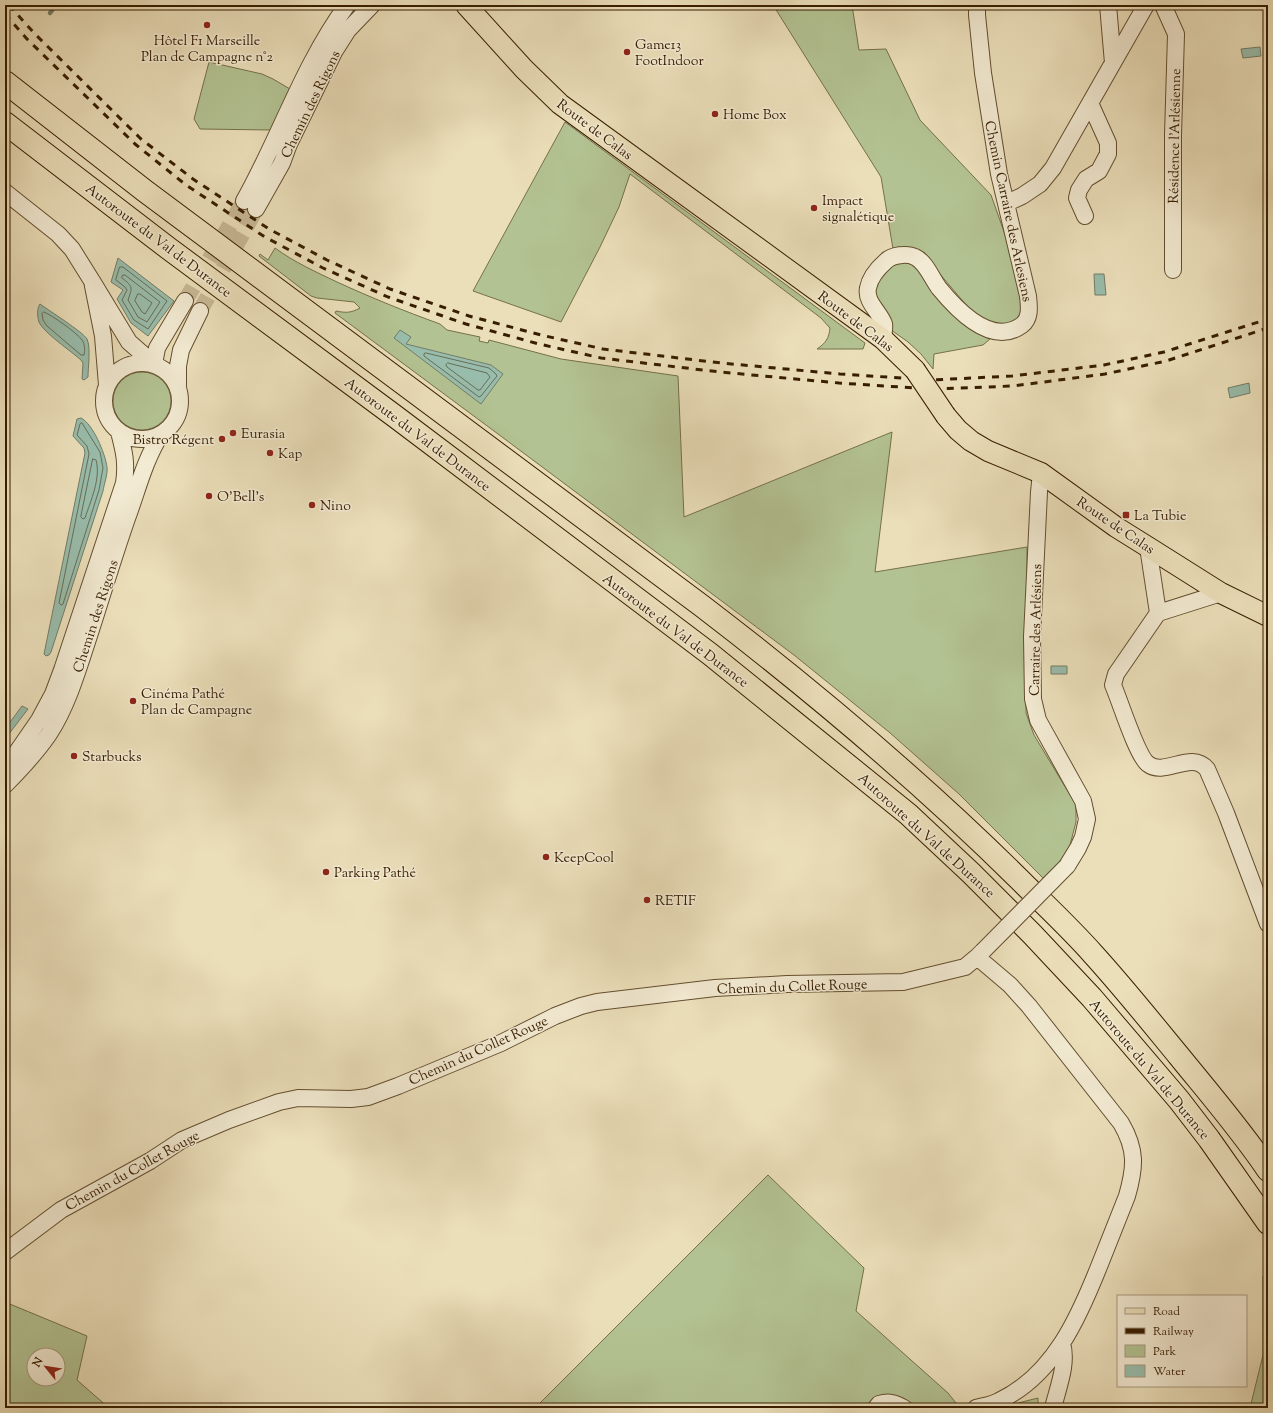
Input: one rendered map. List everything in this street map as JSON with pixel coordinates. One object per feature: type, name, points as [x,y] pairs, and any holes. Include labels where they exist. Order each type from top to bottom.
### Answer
[{"type":"highway","name":"Autoroute du Val de Durance","points":[[5,82],[145,191],[400,380],[742,637],[839,715],[927,791],[980,840],[1092,953],[1150,1020],[1240,1132],[1268,1170]]},
{"type":"highway","name":"Autoroute du Val de Durance","points":[[5,122],[168,248],[396,417],[710,654],[908,814],[971,873],[1032,934],[1092,998],[1179,1100],[1209,1139],[1268,1223]]},
{"type":"main road","name":"Route de Calas","points":[[466,5],[524,69],[560,104],[883,339],[915,370],[946,416],[958,430],[971,440],[988,451],[1041,473],[1116,527],[1221,593],[1268,616]]},
{"type":"main road","name":"Route de Calas","points":[[479,5],[524,69]]},
{"type":"street","name":"Chemin des Rigons","points":[[347,5],[334,23],[322,44],[274,140],[257,178],[250,205],[282,163],[289,144],[334,52],[348,30],[372,5]]},
{"type":"street","name":"Chemin Carraire des Arlesiens","points":[[883,339],[884,324],[870,302],[867,290],[871,278],[880,266],[890,258],[903,255],[915,257],[923,263],[939,288],[965,314],[977,324],[991,331],[1016,329],[1025,322],[1030,310],[1007,203],[999,174],[983,73],[977,5]]},
{"type":"street","points":[[1108,5],[1113,63]]},
{"type":"street","points":[[1007,203],[1040,184],[1053,168],[1146,5]]},
{"type":"street","name":"Résidence l'Arlésienne","points":[[1163,5],[1176,34],[1173,135],[1173,270]]},
{"type":"street","points":[[1085,216],[1077,198],[1086,179],[1099,171],[1108,154],[1108,143],[1090,103]]},
{"type":"street","points":[[5,192],[58,234],[72,249],[129,342],[154,364],[172,376],[178,386]]},
{"type":"street","points":[[92,281],[103,336],[107,385],[104,397],[104,407],[110,420],[119,432],[129,437],[140,439],[150,438],[161,434],[170,428],[180,410],[178,366],[181,350],[200,312]]},
{"type":"street","points":[[154,364],[157,348],[185,301]]},
{"type":"street","points":[[107,385],[113,376],[122,368],[143,362],[154,364]]},
{"type":"street","name":"Chemin des Rigons","points":[[5,767],[39,720],[53,694],[62,670],[124,483],[126,455],[119,432]]},
{"type":"street","name":"Chemin des Rigons","points":[[5,785],[25,764],[46,738],[57,720],[69,695],[81,663],[145,466],[161,434]]},
{"type":"street","name":"Carraire des Arlésiens","points":[[980,954],[1067,866],[1083,837],[1086,819],[1083,801],[1038,720],[1033,699],[1032,637],[1041,473]]},
{"type":"street","points":[[1148,547],[1158,613]]},
{"type":"street","points":[[1221,593],[1158,613],[1116,674],[1113,685],[1141,755],[1149,765],[1161,768],[1195,761],[1203,764],[1207,769],[1226,813],[1268,924]]},
{"type":"street","points":[[976,1408],[998,1402],[1028,1383],[1045,1365],[1062,1343],[1084,1304],[1127,1196],[1131,1182],[1134,1156],[1128,1134],[1121,1124],[1029,1006],[980,954]]},
{"type":"street","name":"Chemin du Collet Rouge","points":[[5,1252],[61,1210],[150,1161],[182,1140],[228,1120],[279,1102],[298,1098],[351,1099],[368,1097],[501,1043],[555,1016],[581,1006],[597,1002],[715,988],[787,984],[903,982],[965,967],[980,954]]},
{"type":"street","points":[[1053,1408],[1064,1361],[1062,1343]]},
{"type":"street","points":[[876,1408],[879,1404],[886,1402],[893,1403],[904,1408]]},
{"type":"green space","points":[[773,5],[852,5],[859,50],[886,49],[920,120],[991,195],[1019,274],[1024,306],[1021,316],[1012,323],[1003,324],[986,322],[974,314],[927,259],[893,249],[881,177]]},
{"type":"green space","points":[[209,62],[262,74],[290,89],[271,130],[200,129],[194,119]]},
{"type":"green space","points":[[565,122],[865,343],[863,349],[817,349],[823,345],[829,335],[830,328],[821,318],[630,174],[619,207],[561,322],[473,291]]},
{"type":"green space","points":[[275,248],[313,271],[337,282],[440,324],[447,330],[480,337],[479,341],[488,343],[489,340],[561,359],[678,376],[684,517],[892,432],[875,572],[1027,547],[1026,713],[1034,735],[1076,805],[1076,822],[1070,845],[1060,862],[1043,878],[959,794],[889,732],[794,655],[335,313],[336,311],[351,312],[360,308],[354,302],[311,296],[259,256],[260,254],[268,260]]},
{"type":"green space","points":[[901,261],[913,265],[950,308],[973,331],[990,339],[983,345],[934,354],[933,369],[921,354],[908,342],[887,327],[876,296],[874,283],[879,272]]},
{"type":"green space","points":[[142,372],[158,377],[166,385],[171,401],[166,417],[158,425],[142,430],[126,425],[118,417],[113,401],[118,385],[126,377]]},
{"type":"green space","points":[[768,1175],[864,1268],[856,1311],[948,1393],[960,1408],[535,1408]]},
{"type":"green space","points":[[1263,1276],[1268,1282],[1268,1408],[1250,1408],[1263,1355]]},
{"type":"green space","points":[[5,1302],[87,1336],[77,1380],[109,1408],[5,1408]]},
{"type":"green space","points":[[1038,1398],[1038,1408],[998,1408]]},
{"type":"green space","points":[[220,1403],[242,1408],[216,1408]]},
{"type":"water","points":[[1260,47],[1261,56],[1243,58],[1241,49]]},
{"type":"water","points":[[118,258],[174,301],[148,336],[131,323],[117,299],[123,290],[111,282]]},
{"type":"water","points":[[1094,274],[1104,274],[1106,295],[1095,295]]},
{"type":"water","points":[[40,304],[72,326],[87,339],[89,352],[88,377],[84,380],[82,379],[83,363],[81,360],[46,331],[39,322],[38,308]]},
{"type":"water","points":[[400,330],[411,337],[406,344],[491,365],[503,374],[481,404],[394,338]]},
{"type":"water","points":[[1249,383],[1250,393],[1230,398],[1228,388]]},
{"type":"water","points":[[81,418],[90,426],[98,440],[106,461],[107,473],[103,491],[51,652],[46,656],[44,654],[85,453],[84,448],[73,436],[77,419]]},
{"type":"water","points":[[1051,666],[1067,666],[1067,674],[1051,674]]},
{"type":"water","points":[[22,706],[28,709],[5,739],[5,729]]},
{"type":"waterway","points":[[50,5],[53,9],[50,13]]},
{"type":"tunnel","points":[[185,301],[244,201]]},
{"type":"tunnel","points":[[200,311],[256,209]]},
{"type":"railway","points":[[9,5],[34,33],[141,139],[193,179],[269,229],[327,260],[390,289],[469,316],[541,335],[603,349],[721,363],[840,374],[932,380],[1012,376],[1104,365],[1164,352],[1268,319]]},
{"type":"railway","points":[[5,14],[27,39],[135,144],[186,185],[265,237],[323,268],[388,297],[466,324],[539,344],[601,358],[720,372],[839,383],[931,389],[1013,386],[1105,374],[1166,361],[1268,328]]},
{"type":"place","name":"Hôtel F1 Marseille Plan de Campagne n°2","points":[[207,25]]},
{"type":"place","name":"Game13 FootIndoor","points":[[627,52]]},
{"type":"place","name":"Home Box","points":[[715,114]]},
{"type":"place","name":"Impact signalétique","points":[[814,208]]},
{"type":"place","name":"Eurasia","points":[[233,433]]},
{"type":"place","name":"Bistro Régent","points":[[222,439]]},
{"type":"place","name":"Kap","points":[[270,453]]},
{"type":"place","name":"O'Bell's","points":[[209,496]]},
{"type":"place","name":"Nino","points":[[312,505]]},
{"type":"place","name":"La Tubie","points":[[1126,515]]},
{"type":"place","name":"Cinéma Pathé Plan de Campagne","points":[[133,701]]},
{"type":"place","name":"Starbucks","points":[[74,756]]},
{"type":"place","name":"KeepCool","points":[[546,857]]},
{"type":"place","name":"Parking Pathé","points":[[326,872]]},
{"type":"place","name":"RETIF","points":[[647,900]]}]
